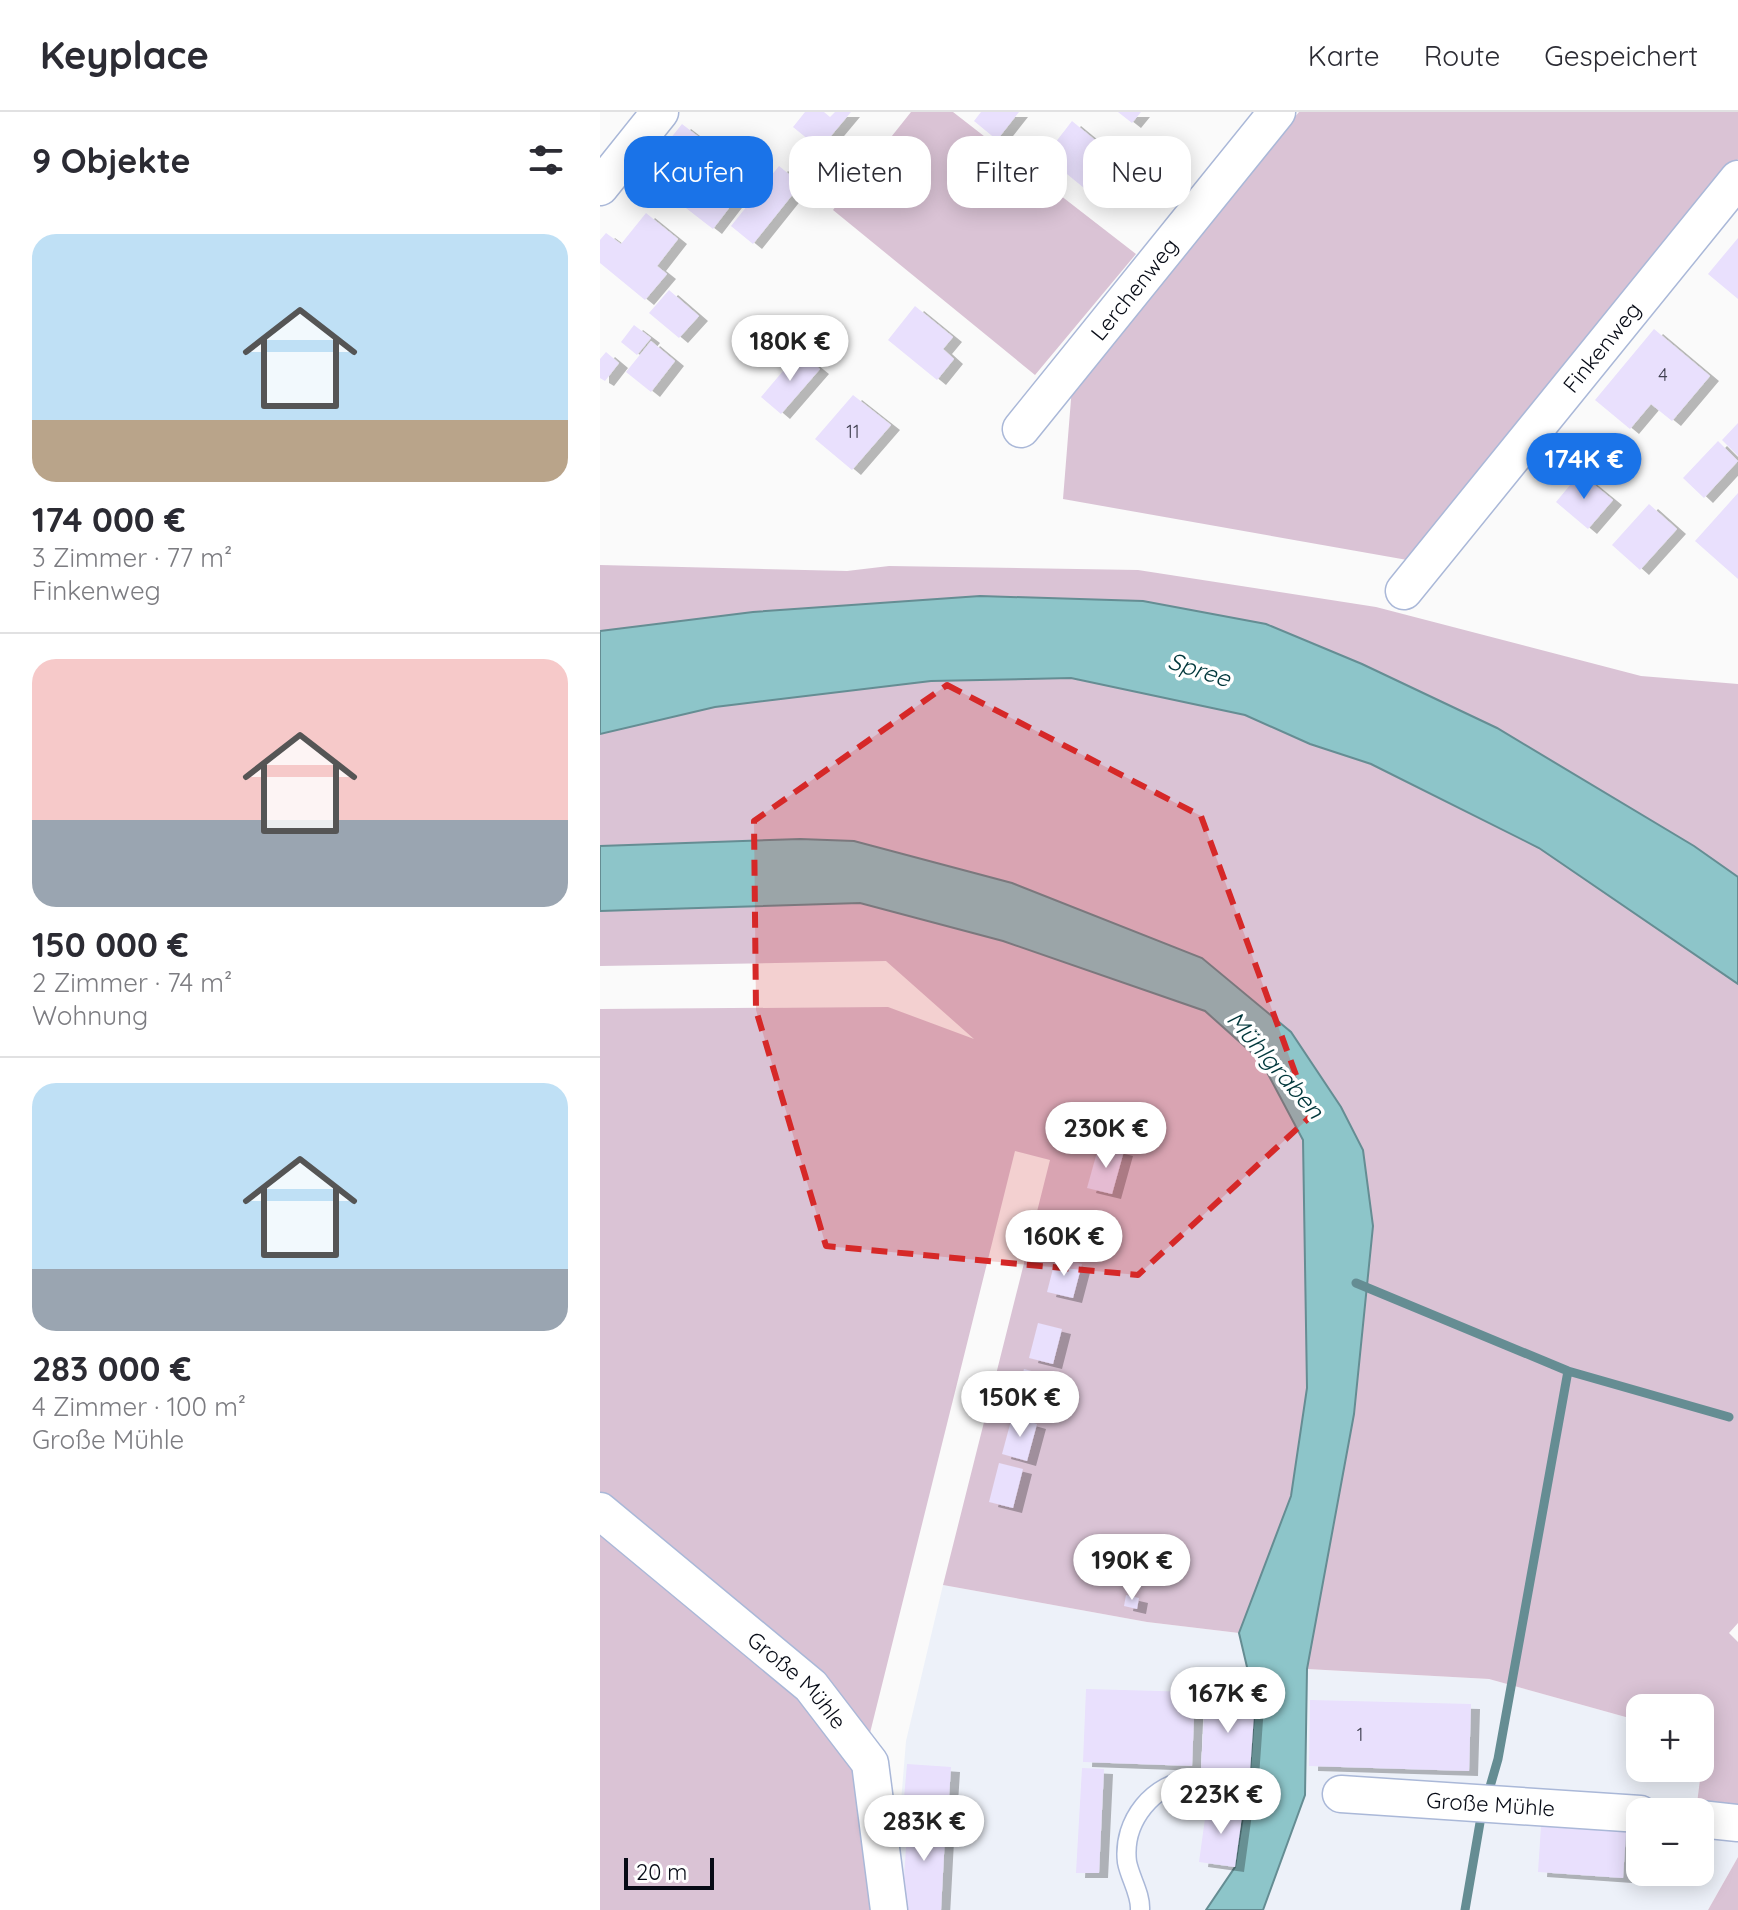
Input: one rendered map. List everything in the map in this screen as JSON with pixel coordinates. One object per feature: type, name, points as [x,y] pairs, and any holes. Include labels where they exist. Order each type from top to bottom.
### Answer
[{"type":"street","points":[[600,187],[660,112]]},
{"type":"street","name":"Lerchenweg","points":[[1021,429],[1277,112]]},
{"type":"street","name":"Finkenweg","points":[[1404,591],[1738,179]]},
{"type":"street","name":"Große Mühle","points":[[600,1511],[811,1686],[870,1763],[889,1910]]},
{"type":"street","name":"Große Mühle","points":[[1341,1794],[1626,1813]]},
{"type":"street","points":[[1714,1820],[1738,1823]]},
{"type":"lane","points":[[1140,1910],[1127,1860],[1136,1812],[1172,1781],[1193,1780]]},
{"type":"highlighted area","points":[[947,685],[1201,816],[1311,1116],[1138,1275],[826,1246],[756,1010],[754,821]]},
{"type":"shaded area","points":[[911,112],[953,112],[984,136],[947,136],[947,208],[1067,208],[1067,200],[1136,254],[1035,375],[833,210],[931,208],[931,136],[892,136]]},
{"type":"shaded area","points":[[1299,112],[1738,112],[1738,159],[1413,561],[1063,499],[1072,387]]},
{"type":"shaded area","points":[[600,565],[847,571],[889,566],[1138,570],[1376,607],[1641,676],[1738,684],[1738,877],[1694,846],[1497,728],[1362,664],[1266,624],[1143,601],[753,612],[600,631]]},
{"type":"shaded area","points":[[1071,678],[1245,715],[1310,744],[1370,764],[1539,848],[1738,984],[1738,1623],[1729,1633],[1738,1642],[1738,1815],[1714,1813],[1714,1798],[1698,1798],[1700,1782],[1714,1782],[1714,1694],[1626,1694],[1626,1717],[1489,1679],[1307,1669],[1354,1414],[1373,1226],[1363,1150],[1341,1107],[1291,1032],[1012,883],[854,841],[800,839],[600,846],[600,734],[715,707],[931,681]]},
{"type":"shaded area","points":[[860,903],[1003,941],[1205,1011],[1261,1061],[1303,1140],[1307,1388],[1291,1496],[1239,1633],[1147,1622],[943,1585],[1050,1160],[1015,1151],[869,1737],[600,1498],[600,1009],[888,1007],[974,1039],[886,961],[600,966],[600,911]]},
{"type":"shaded area","points":[[600,1526],[808,1700],[856,1771],[877,1910],[600,1910]]},
{"type":"shaded area","points":[[943,1585],[1147,1622],[1239,1633],[1255,1701],[1250,1772],[1235,1867],[1206,1910],[902,1910],[898,1838],[906,1741]]},
{"type":"shaded area","points":[[1307,1669],[1489,1679],[1626,1717],[1626,1782],[1700,1782],[1698,1798],[1626,1798],[1626,1886],[1714,1886],[1714,1812],[1738,1815],[1738,1857],[1708,1910],[1263,1910],[1305,1795]]},
{"type":"shaded area","points":[[1738,1857],[1738,1910],[1708,1910]]},
{"type":"water","name":"Spree","points":[[980,596],[1143,601],[1266,624],[1362,664],[1497,728],[1694,846],[1738,877],[1738,984],[1539,848],[1371,764],[1310,744],[1245,715],[1071,678],[931,681],[715,707],[600,734],[600,631],[753,612]]},
{"type":"water","name":"Mühlgraben","points":[[800,839],[854,841],[1012,883],[1202,958],[1291,1032],[1341,1107],[1363,1150],[1373,1226],[1354,1414],[1307,1669],[1305,1795],[1263,1910],[1206,1910],[1235,1867],[1250,1772],[1255,1701],[1239,1633],[1291,1496],[1307,1388],[1303,1140],[1261,1061],[1205,1011],[1003,941],[860,903],[600,911],[600,846]]},
{"type":"building","points":[[805,112],[824,112],[830,117],[835,112],[851,112],[831,136],[804,136],[793,127]]},
{"type":"building","points":[[981,112],[1019,112],[1000,136],[992,136],[974,121]]},
{"type":"building","points":[[1118,112],[1141,112],[1132,123]]},
{"type":"building","points":[[1072,121],[1090,136],[1083,136],[1083,187],[1067,174],[1067,136],[1060,136]]},
{"type":"building","points":[[682,124],[698,136],[672,136]]},
{"type":"building","points":[[779,166],[789,174],[789,199],[753,244],[731,226],[745,208],[773,208],[773,174]]},
{"type":"building","points":[[686,208],[729,208],[713,229]]},
{"type":"building","points":[[646,213],[678,239],[657,266],[667,274],[645,300],[600,263],[600,240],[606,233],[621,244]]},
{"type":"building","points":[[1738,238],[1738,299],[1708,274]]},
{"type":"building","points":[[669,290],[699,316],[679,338],[649,313]]},
{"type":"building","points":[[915,306],[953,337],[943,349],[954,359],[937,380],[888,340]]},
{"type":"building","points":[[634,325],[651,338],[637,355],[621,342]]},
{"type":"building","points":[[1654,329],[1710,376],[1672,421],[1651,404],[1630,429],[1595,400]]},
{"type":"building","points":[[651,341],[675,361],[651,392],[626,372]]},
{"type":"building","points":[[606,352],[619,363],[605,381],[600,378],[600,359]]},
{"type":"building","points":[[799,352],[820,369],[781,414],[761,397]]},
{"type":"building","points":[[853,395],[891,425],[852,470],[815,439]]},
{"type":"building","points":[[1738,423],[1738,456],[1722,440]]},
{"type":"building","points":[[1718,441],[1738,461],[1704,498],[1683,478]]},
{"type":"building","points":[[1580,473],[1613,500],[1588,529],[1556,502]]},
{"type":"building","points":[[1738,493],[1738,579],[1695,541]]},
{"type":"building","points":[[1649,504],[1677,529],[1640,570],[1612,545]]},
{"type":"building","points":[[1099,1145],[1124,1151],[1112,1194],[1087,1188]]},
{"type":"building","points":[[1056,1257],[1082,1264],[1073,1298],[1047,1292]]},
{"type":"building","points":[[1038,1323],[1062,1329],[1053,1364],[1029,1358]]},
{"type":"building","points":[[1024,1369],[1050,1376],[1040,1413],[1014,1406]]},
{"type":"building","points":[[1012,1417],[1037,1424],[1027,1461],[1002,1454]]},
{"type":"building","points":[[999,1463],[1023,1469],[1013,1508],[989,1502]]},
{"type":"building","points":[[1126,1595],[1139,1598],[1137,1609],[1124,1606]]},
{"type":"building","points":[[1086,1689],[1195,1692],[1192,1766],[1083,1762]]},
{"type":"building","points":[[1205,1698],[1255,1701],[1250,1772],[1201,1769]]},
{"type":"building","points":[[1310,1700],[1471,1704],[1469,1771],[1309,1766]]},
{"type":"building","points":[[907,1764],[951,1767],[948,1813],[903,1810]]},
{"type":"building","points":[[1082,1768],[1104,1769],[1099,1873],[1076,1873]]},
{"type":"building","points":[[1207,1804],[1243,1809],[1235,1867],[1199,1862]]},
{"type":"building","points":[[1542,1811],[1626,1817],[1623,1878],[1538,1872]]},
{"type":"building","points":[[908,1815],[946,1818],[941,1910],[902,1910]]},
{"type":"waterway","points":[[1356,1283],[1568,1371],[1729,1417]]},
{"type":"waterway","points":[[1487,1797],[1498,1759],[1568,1371]]},
{"type":"waterway","points":[[1465,1910],[1482,1811]]}]
